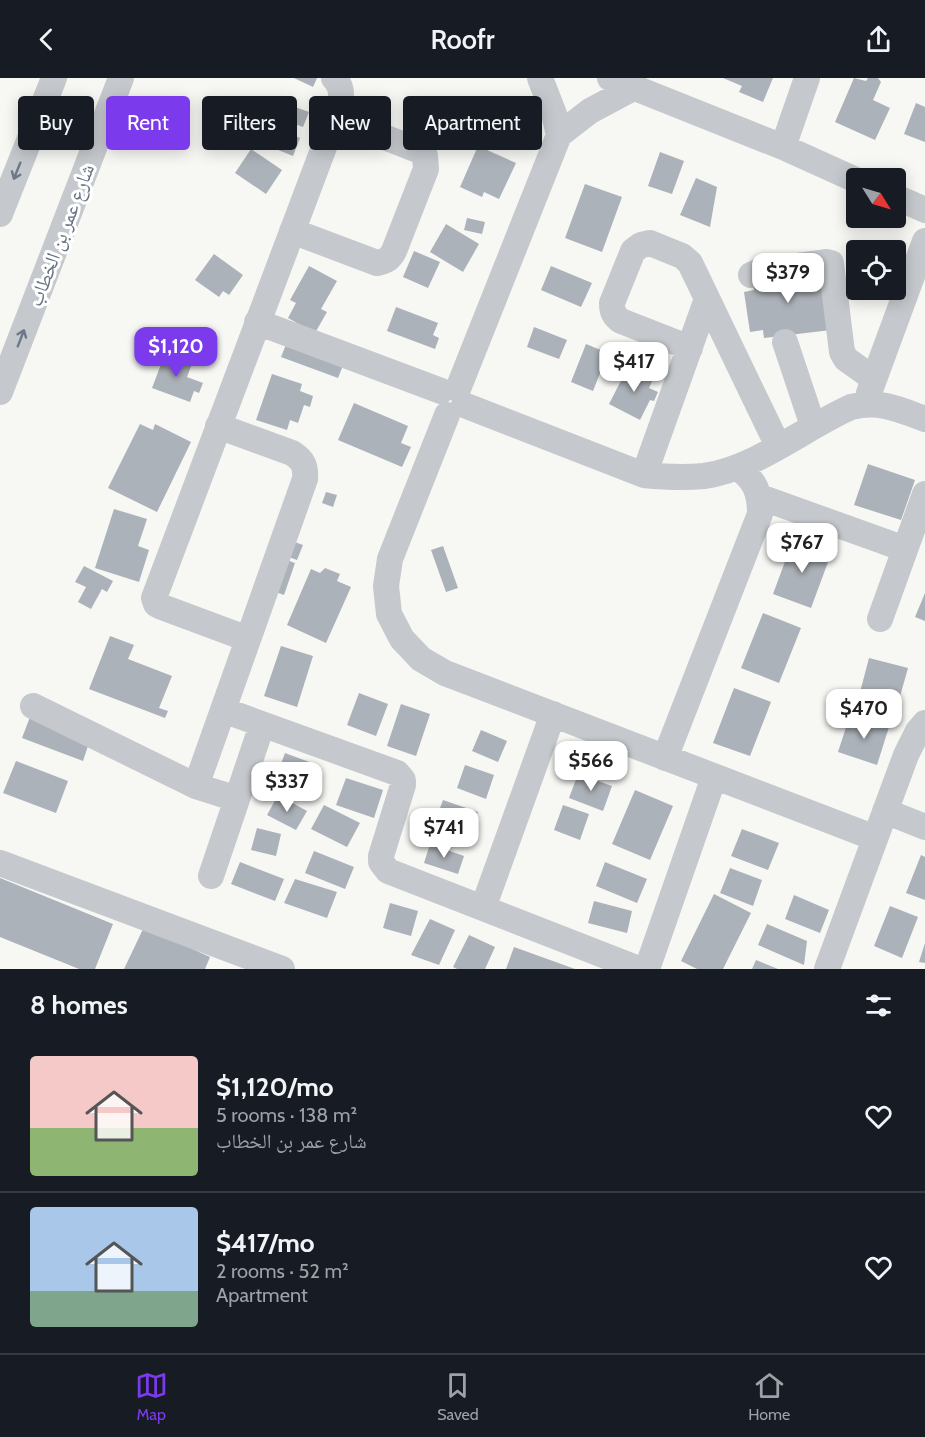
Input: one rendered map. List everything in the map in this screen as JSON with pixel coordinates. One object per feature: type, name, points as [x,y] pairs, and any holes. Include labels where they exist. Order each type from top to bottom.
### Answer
[{"type":"street","name":"شارع عمر بن الخطاب","points":[[0,393],[121,78]]},
{"type":"street","points":[[334,78],[341,90],[341,96]]},
{"type":"street","points":[[540,78],[554,114],[559,135]]},
{"type":"street","points":[[610,78],[783,147],[846,175]]},
{"type":"street","points":[[783,147],[807,78]]},
{"type":"street","points":[[0,214],[44,81]]},
{"type":"street","points":[[635,87],[590,111],[559,135],[390,559],[386,586],[389,614],[402,639],[421,659],[445,673],[875,838]]},
{"type":"street","points":[[292,231],[377,263],[390,258],[427,163],[420,151],[391,140]]},
{"type":"street","points":[[248,639],[162,607],[156,604],[154,598],[323,150]]},
{"type":"street","points":[[906,201],[925,210]]},
{"type":"street","points":[[865,404],[925,241]]},
{"type":"street","points":[[690,348],[621,321],[612,311],[612,303],[633,251],[641,245],[650,243],[687,259],[778,446]]},
{"type":"street","points":[[751,275],[760,271],[831,263],[843,356],[874,379]]},
{"type":"street","points":[[644,475],[707,299]]},
{"type":"street","points":[[257,322],[644,475],[675,478],[706,476],[737,467],[851,407],[865,404],[885,405],[925,419]]},
{"type":"street","points":[[785,342],[813,426]]},
{"type":"street","points":[[196,786],[305,479],[306,468],[301,459],[292,453],[218,426]]},
{"type":"street","points":[[665,758],[760,514],[760,497],[756,485],[737,467]]},
{"type":"street","points":[[880,619],[925,494]]},
{"type":"street","points":[[760,497],[905,549]]},
{"type":"street","points":[[33,706],[196,786],[237,798]]},
{"type":"street","points":[[223,710],[397,773],[403,780],[403,785],[381,856],[384,867],[388,871],[639,969]]},
{"type":"street","points":[[483,908],[553,714]]},
{"type":"street","points":[[827,969],[906,755],[918,731],[925,723]]},
{"type":"street","points":[[211,876],[262,724]]},
{"type":"street","points":[[647,969],[714,777]]},
{"type":"street","points":[[885,812],[925,827]]},
{"type":"street","points":[[0,862],[223,959],[282,969]]},
{"type":"building","points":[[294,78],[317,78],[313,87]]},
{"type":"building","points":[[723,78],[773,78],[763,102],[739,92],[742,86]]},
{"type":"building","points":[[854,78],[866,81],[868,78],[878,78],[881,82],[873,100],[890,108],[875,140],[835,122]]},
{"type":"building","points":[[916,103],[925,107],[925,142],[904,134]]},
{"type":"building","points":[[297,108],[309,112],[303,127],[297,125]]},
{"type":"building","points":[[250,150],[282,170],[266,194],[235,173]]},
{"type":"building","points":[[278,150],[295,150],[293,156]]},
{"type":"building","points":[[476,150],[487,150],[516,163],[499,199],[484,192],[482,197],[460,187]]},
{"type":"building","points":[[660,152],[684,161],[672,194],[648,186]]},
{"type":"building","points":[[696,178],[717,187],[710,227],[680,215]]},
{"type":"building","points":[[585,184],[622,197],[602,252],[565,238]]},
{"type":"building","points":[[467,218],[485,222],[482,234],[464,230]]},
{"type":"building","points":[[446,224],[479,244],[463,272],[430,252]]},
{"type":"building","points":[[414,251],[440,262],[428,288],[403,277]]},
{"type":"building","points":[[214,254],[243,275],[229,295],[223,291],[219,297],[195,280]]},
{"type":"building","points":[[309,266],[337,281],[321,309],[327,312],[315,333],[288,318],[296,303],[290,300]]},
{"type":"building","points":[[551,266],[592,283],[581,307],[541,290]]},
{"type":"building","points":[[820,268],[831,330],[764,338],[763,330],[750,332],[744,292],[754,290],[752,277]]},
{"type":"building","points":[[396,307],[438,323],[433,335],[439,338],[435,349],[387,331]]},
{"type":"building","points":[[534,327],[567,340],[559,359],[527,347]]},
{"type":"building","points":[[287,342],[344,363],[338,378],[281,357]]},
{"type":"building","points":[[586,344],[608,353],[593,391],[571,382]]},
{"type":"building","points":[[166,351],[193,361],[187,377],[203,383],[199,393],[194,391],[190,402],[152,388]]},
{"type":"building","points":[[638,367],[655,375],[649,388],[658,392],[654,401],[650,400],[640,420],[609,404],[627,369],[635,373]]},
{"type":"building","points":[[272,374],[302,384],[300,391],[313,396],[310,407],[304,405],[298,423],[290,420],[287,430],[256,420]]},
{"type":"building","points":[[354,403],[408,426],[401,443],[411,447],[402,467],[338,440]]},
{"type":"building","points":[[140,424],[153,430],[155,424],[191,442],[157,512],[108,488]]},
{"type":"building","points":[[868,464],[915,480],[901,520],[854,505]]},
{"type":"building","points":[[326,492],[337,495],[333,507],[322,503]]},
{"type":"building","points":[[114,509],[147,519],[138,546],[149,550],[139,582],[95,568]]},
{"type":"building","points":[[289,540],[303,545],[297,560],[283,555]]},
{"type":"building","points":[[793,540],[831,554],[811,608],[773,594]]},
{"type":"building","points":[[443,546],[458,588],[446,592],[431,550]]},
{"type":"building","points":[[284,559],[295,563],[284,595],[273,591]]},
{"type":"building","points":[[84,566],[113,581],[107,592],[102,589],[91,609],[78,602],[86,587],[75,582]]},
{"type":"building","points":[[325,568],[340,574],[337,581],[351,587],[326,643],[287,625],[311,569],[320,573]]},
{"type":"building","points":[[925,593],[925,621],[915,617]]},
{"type":"building","points":[[763,613],[801,628],[779,683],[741,668]]},
{"type":"building","points":[[110,636],[134,645],[128,659],[172,676],[159,708],[168,711],[165,718],[89,689]]},
{"type":"building","points":[[281,646],[313,656],[297,707],[264,696]]},
{"type":"building","points":[[869,658],[908,668],[897,707],[859,696]]},
{"type":"building","points":[[734,688],[771,702],[750,756],[713,743]]},
{"type":"building","points":[[359,693],[388,704],[376,736],[347,725]]},
{"type":"building","points":[[401,704],[430,714],[416,756],[387,746]]},
{"type":"building","points":[[850,715],[889,727],[877,765],[838,752]]},
{"type":"building","points":[[30,717],[90,740],[83,761],[22,738]]},
{"type":"building","points":[[481,730],[507,741],[498,762],[472,751]]},
{"type":"building","points":[[285,753],[312,763],[302,790],[275,780]]},
{"type":"building","points":[[16,761],[68,781],[56,813],[3,793]]},
{"type":"building","points":[[465,765],[494,775],[486,799],[457,788]]},
{"type":"building","points":[[578,774],[612,786],[603,811],[569,798]]},
{"type":"building","points":[[346,778],[383,790],[374,818],[336,805]]},
{"type":"building","points":[[635,790],[673,806],[650,860],[612,844]]},
{"type":"building","points":[[278,795],[307,811],[296,830],[267,815]]},
{"type":"building","points":[[443,800],[478,812],[470,834],[435,822]]},
{"type":"building","points":[[324,805],[360,823],[347,847],[311,829]]},
{"type":"building","points":[[563,805],[589,814],[580,840],[554,830]]},
{"type":"building","points":[[257,828],[281,834],[276,856],[251,850]]},
{"type":"building","points":[[742,829],[779,843],[768,870],[731,856]]},
{"type":"building","points":[[430,844],[464,856],[458,874],[424,863]]},
{"type":"building","points":[[314,851],[354,867],[345,889],[305,873]]},
{"type":"building","points":[[921,855],[925,857],[925,900],[906,893]]},
{"type":"building","points":[[240,862],[284,879],[275,901],[231,884]]},
{"type":"building","points":[[605,862],[647,879],[637,903],[596,886]]},
{"type":"building","points":[[730,868],[762,880],[753,906],[720,893]]},
{"type":"building","points":[[0,878],[113,924],[95,969],[79,969],[0,937]]},
{"type":"building","points":[[295,879],[337,892],[327,918],[284,903]]},
{"type":"building","points":[[714,894],[751,913],[723,969],[697,969],[681,961]]},
{"type":"building","points":[[794,895],[829,910],[820,933],[785,919]]},
{"type":"building","points":[[594,901],[632,911],[627,933],[588,923]]},
{"type":"building","points":[[390,903],[418,911],[411,936],[383,928]]},
{"type":"building","points":[[890,906],[918,917],[902,958],[874,946]]},
{"type":"building","points":[[430,919],[455,930],[439,965],[411,955]]},
{"type":"building","points":[[767,924],[807,941],[804,965],[758,945]]},
{"type":"building","points":[[144,927],[210,957],[205,969],[124,969]]},
{"type":"building","points":[[469,935],[495,947],[485,969],[453,967]]},
{"type":"building","points":[[925,943],[925,963],[919,962]]},
{"type":"building","points":[[514,947],[575,969],[506,969]]},
{"type":"building","points":[[756,960],[778,969],[752,969]]}]
